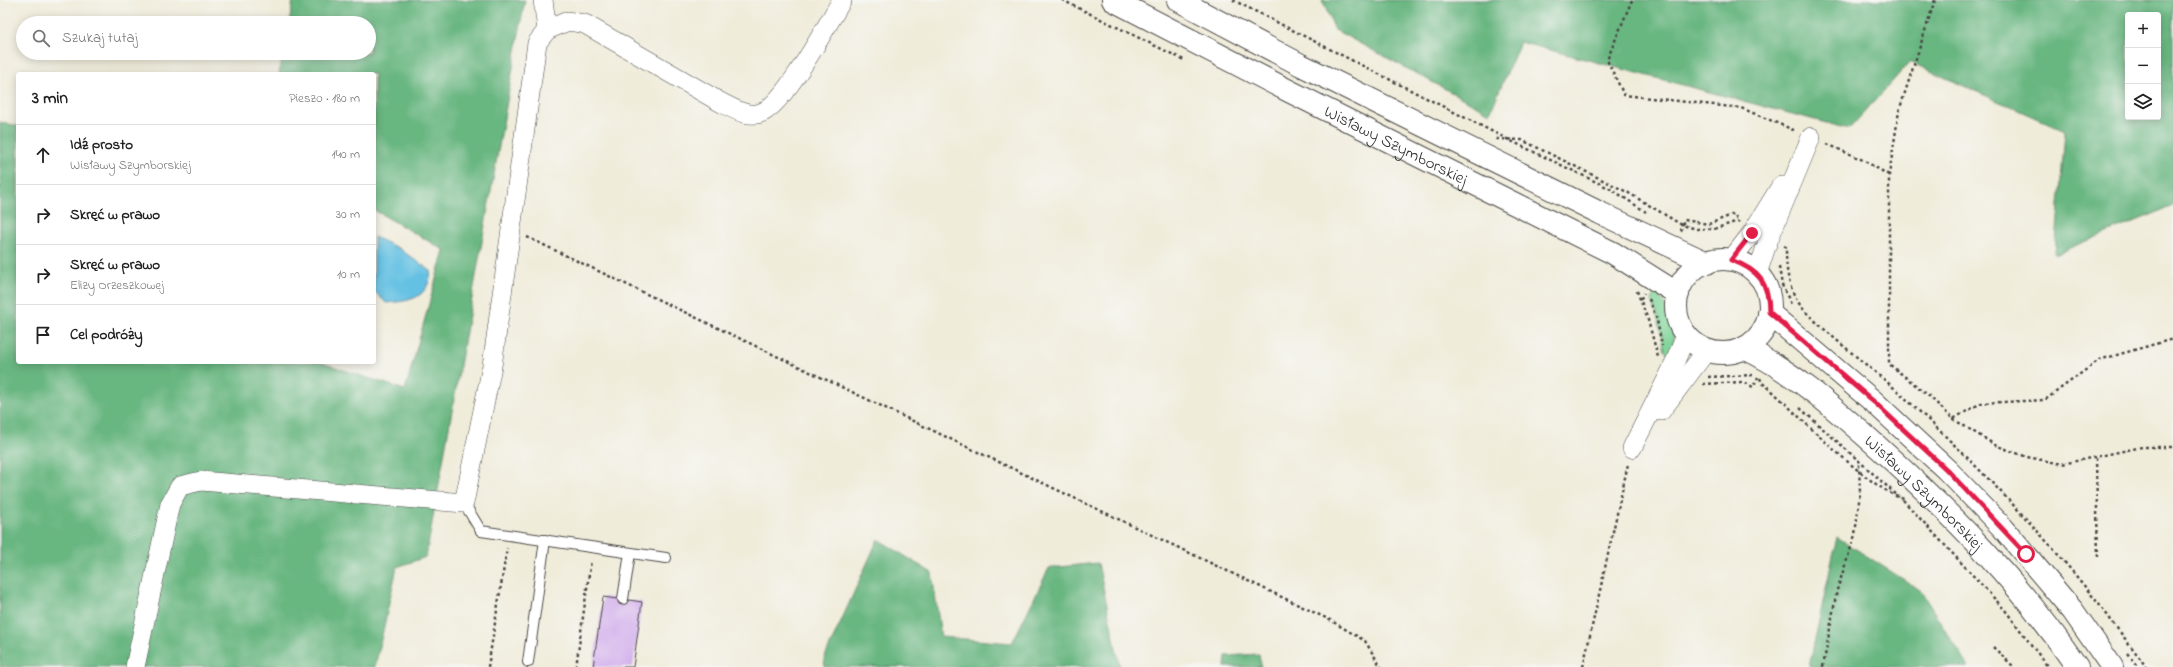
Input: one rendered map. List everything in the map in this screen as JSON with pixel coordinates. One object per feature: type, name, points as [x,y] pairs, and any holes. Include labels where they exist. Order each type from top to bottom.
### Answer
[{"type":"main road","name":"Wisławy Szymborskiej","points":[[1113,0],[1303,98],[1613,253],[1678,294]]},
{"type":"main road","name":"Wisławy Szymborskiej","points":[[1178,0],[1301,65],[1600,213],[1707,263]]},
{"type":"main road","points":[[1719,260],[1731,260],[1745,265],[1757,274],[1765,285],[1769,298],[1769,312],[1761,333],[1744,348],[1732,352],[1719,353],[1706,350],[1695,344],[1686,335],[1679,322],[1676,308],[1678,294],[1688,275],[1707,263],[1719,260]]},
{"type":"main road","name":"Wisławy Szymborskiej","points":[[1769,312],[1874,402],[1957,481],[2003,528],[2073,611],[2112,667]]},
{"type":"main road","name":"Wisławy Szymborskiej","points":[[1744,348],[1768,360],[1812,390],[1921,486],[1990,555],[2051,628],[2077,667]]},
{"type":"street","points":[[543,0],[547,30]]},
{"type":"street","points":[[136,667],[170,504],[180,486],[201,481],[464,503],[492,366],[509,229],[537,43],[547,30],[568,21],[585,24],[742,113],[762,113],[781,98],[842,0]]},
{"type":"street","points":[[1731,260],[1752,233],[1811,137]]},
{"type":"street","points":[[1757,274],[1768,241],[1811,137]]},
{"type":"street","points":[[1632,448],[1672,368],[1686,335]]},
{"type":"street","points":[[1632,448],[1706,350]]},
{"type":"lane","points":[[464,503],[481,531],[666,558]]},
{"type":"lane","points":[[528,662],[545,540]]},
{"type":"lane","points":[[623,600],[630,552]]},
{"type":"path","points":[[1233,0],[1509,140],[1611,189],[1650,214]]},
{"type":"path","points":[[1632,0],[1607,60],[1624,95],[1741,108],[1863,160],[1889,175]]},
{"type":"path","points":[[1935,0],[1899,111],[1889,175],[1889,364],[1953,418],[1995,445],[2026,457],[2062,464],[2142,447],[2173,447]]},
{"type":"path","points":[[1491,139],[1522,140],[1627,192],[1682,225]]},
{"type":"path","points":[[1675,225],[1682,225],[1697,229],[1714,229],[1729,226],[1738,221],[1734,214],[1709,224],[1684,220],[1682,225]]},
{"type":"path","points":[[509,229],[1330,620],[1365,641],[1381,667]]},
{"type":"path","points":[[1644,293],[1649,297],[1657,320],[1663,351]]},
{"type":"path","points":[[1641,299],[1658,357],[1661,360]]},
{"type":"path","points":[[1953,418],[1981,403],[2045,400],[2099,360],[2173,339]]},
{"type":"path","points":[[1700,383],[1743,382],[1753,387],[1758,375]]},
{"type":"path","points":[[1758,375],[1762,383],[1859,470],[1889,494],[1908,500]]},
{"type":"path","points":[[1705,377],[1758,375],[1763,378]]},
{"type":"path","points":[[1795,403],[1902,499],[2005,610],[2048,667]]},
{"type":"path","points":[[1583,667],[1632,448]]},
{"type":"path","points":[[2096,458],[2098,559]]},
{"type":"path","points":[[1823,667],[1837,590],[1855,535],[1860,493],[1859,462]]},
{"type":"path","points":[[488,667],[509,536]]},
{"type":"path","points":[[576,667],[593,547]]},
{"type":"path","points":[[1994,647],[2014,667]]},
{"type":"green space","points":[[293,0],[525,0],[426,557],[397,567],[375,667],[0,667],[0,122],[16,126],[16,364],[326,364],[405,390],[444,250],[376,211],[376,72],[279,72],[282,60],[376,60],[376,16],[290,16]]},
{"type":"green space","points":[[1322,0],[2173,0],[2173,206],[2055,254],[2065,131],[1910,62],[1849,129],[1520,42],[1490,113],[1335,30]]},
{"type":"green space","points":[[1655,291],[1665,306],[1673,330],[1672,347],[1669,355],[1665,351],[1659,322],[1652,301]]},
{"type":"green space","points":[[1837,537],[1920,590],[1969,667],[1809,667]]},
{"type":"green space","points":[[878,539],[932,573],[941,637],[1012,643],[1049,568],[1098,563],[1120,667],[825,667],[824,659]]},
{"type":"green space","points":[[1259,654],[1261,667],[1225,667],[1226,656]]},
{"type":"water","points":[[376,238],[398,248],[431,271],[426,288],[417,297],[403,301],[386,303],[376,293]]},
{"type":"building","points":[[603,597],[617,599],[619,604],[622,605],[629,600],[642,602],[633,667],[593,667]]},
{"type":"route","points":[[1752,233],[1731,260],[1745,265],[1757,274],[1765,285],[1769,298],[1769,312],[1874,402],[1947,470],[2026,554]]}]
